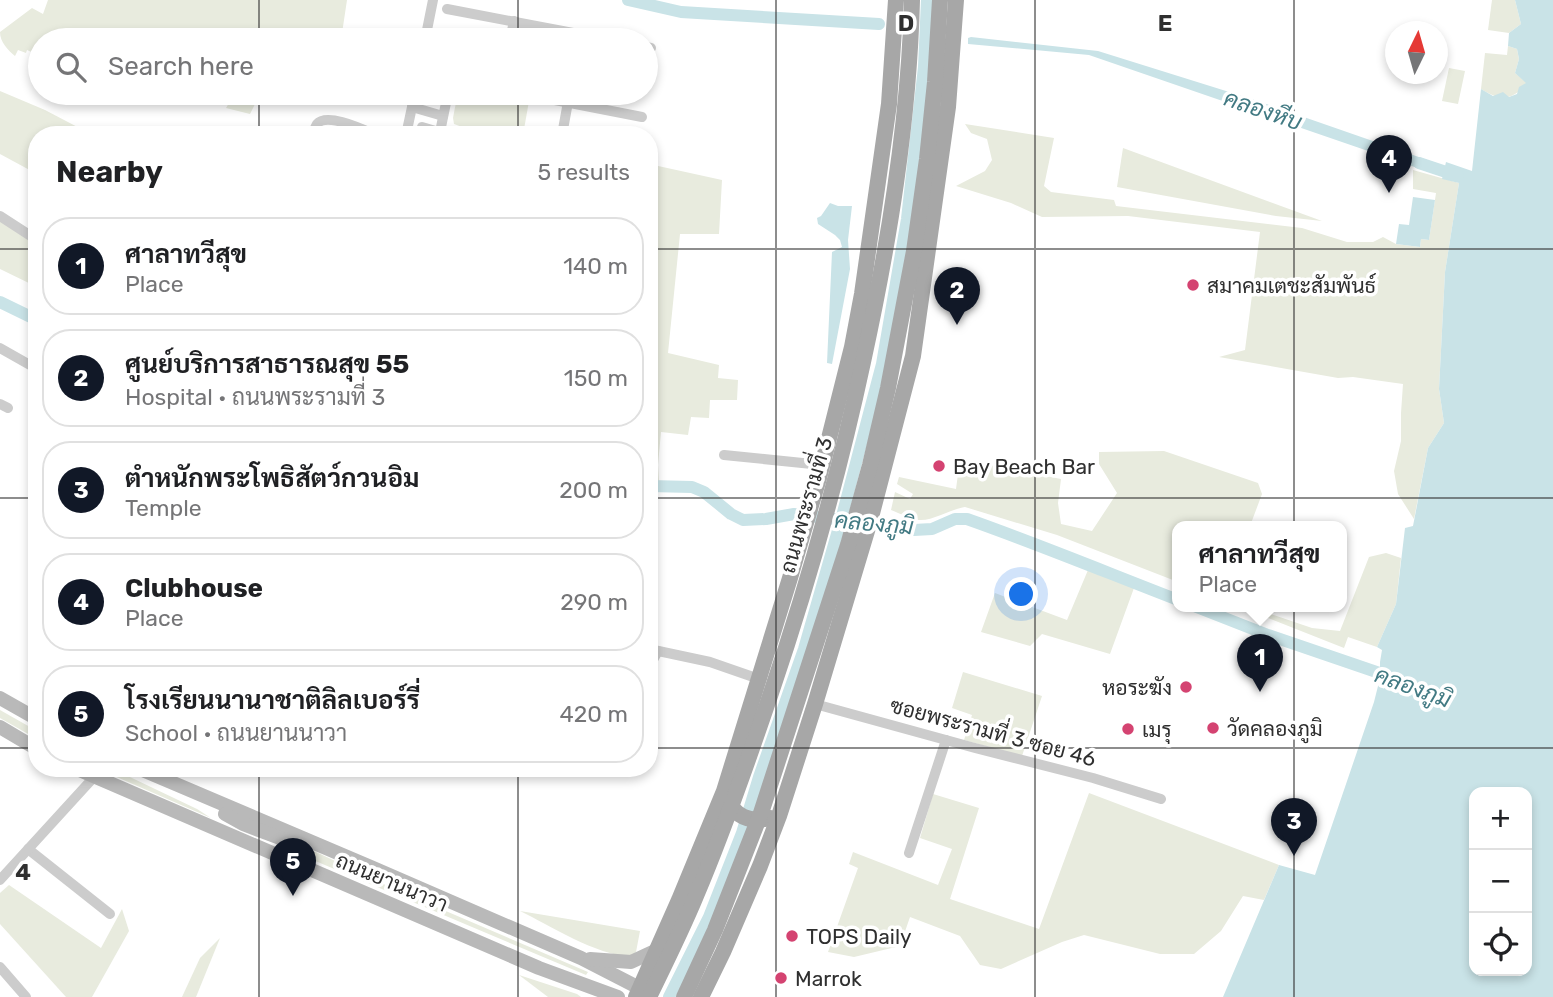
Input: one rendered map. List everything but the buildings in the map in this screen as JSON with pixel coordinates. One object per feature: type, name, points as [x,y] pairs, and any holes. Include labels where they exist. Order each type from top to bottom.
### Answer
[{"type":"main road","name":"ถนนพระรามที่ 3","points":[[648,995],[659,949],[724,791],[810,510],[852,347],[889,104],[897,0]]},
{"type":"main road","name":"ถนนพระรามที่ 3","points":[[648,995],[695,898],[756,739],[810,573],[847,436],[879,290],[888,235],[907,78],[912,0]]},
{"type":"main road","points":[[684,997],[715,930],[761,813],[848,545],[870,465],[888,388],[916,240],[929,146],[940,0]]},
{"type":"main road","points":[[701,997],[752,886],[779,816],[816,704],[864,542],[913,356],[948,107],[956,0]]},
{"type":"main road","points":[[0,698],[28,714]]},
{"type":"main road","points":[[0,727],[28,744]]},
{"type":"main road","name":"ถนนยานนาวา","points":[[94,777],[539,968],[618,997]]},
{"type":"main road","name":"ถนนยานนาวา","points":[[159,777],[582,958],[648,995]]},
{"type":"main road","points":[[724,791],[731,807],[748,819],[779,816]]},
{"type":"main road","points":[[217,802],[220,812],[243,824],[296,844],[302,853],[300,858],[287,860]]},
{"type":"main road","points":[[582,958],[631,962],[659,949]]},
{"type":"main road","points":[[582,983],[596,997]]},
{"type":"street","points":[[427,28],[433,0]]},
{"type":"street","points":[[447,9],[549,28]]},
{"type":"street","points":[[513,28],[514,21]]},
{"type":"street","points":[[444,126],[445,105]]},
{"type":"street","points":[[564,126],[567,105]]},
{"type":"street","points":[[583,105],[642,117]]},
{"type":"street","points":[[408,126],[412,107],[443,116]]},
{"type":"street","points":[[317,126],[319,122],[329,119],[350,126]]},
{"type":"street","points":[[0,216],[28,234]]},
{"type":"street","points":[[0,348],[28,364]]},
{"type":"street","points":[[724,455],[822,466]]},
{"type":"street","points":[[658,651],[710,662],[759,678]]},
{"type":"street","name":"ซอยพระรามที่ 3 ซอย 46","points":[[816,704],[1093,778],[1161,799]]},
{"type":"street","points":[[909,853],[946,740]]},
{"type":"street","points":[[0,880],[94,777]]},
{"type":"street","points":[[28,849],[110,914]]},
{"type":"street","points":[[0,967],[26,997]]},
{"type":"shaded area","points":[[48,0],[347,0],[343,28],[28,28],[28,50],[26,53],[18,50],[15,56],[3,42],[0,32],[32,8],[43,14]]},
{"type":"shaded area","points":[[1492,0],[1515,0],[1521,24],[1509,33],[1488,30]]},
{"type":"shaded area","points":[[1508,46],[1517,49],[1519,59],[1515,73],[1527,83],[1511,96],[1494,96],[1481,89],[1485,53],[1507,55]]},
{"type":"shaded area","points":[[1449,68],[1465,71],[1458,104],[1442,101],[1446,84],[1448,84]]},
{"type":"shaded area","points":[[0,91],[76,126],[28,126],[28,169],[0,154]]},
{"type":"shaded area","points":[[228,105],[254,105],[250,114],[226,108]]},
{"type":"shaded area","points":[[455,105],[528,105],[525,126],[459,126],[454,124]]},
{"type":"shaded area","points":[[965,124],[1054,138],[1044,186],[1051,192],[1114,200],[1116,206],[1302,228],[1347,242],[1373,242],[1383,237],[1396,244],[1420,247],[1421,239],[1429,240],[1436,193],[1413,189],[1413,170],[1459,183],[1445,272],[1439,389],[1444,423],[1428,448],[1414,519],[1398,494],[1394,471],[1401,441],[1403,384],[1353,377],[1338,378],[1219,357],[1245,350],[1260,232],[1128,216],[1042,217],[1011,203],[956,186],[985,171],[992,160],[987,139],[971,133]]},
{"type":"shaded area","points":[[1123,148],[1322,221],[1276,216],[1117,187]]},
{"type":"shaded area","points":[[658,166],[722,180],[719,234],[680,234],[668,353],[719,365],[718,378],[738,380],[737,400],[710,400],[709,418],[691,417],[688,435],[661,432],[658,465]]},
{"type":"shaded area","points":[[0,221],[28,238],[28,283],[0,269]]},
{"type":"shaded area","points":[[1164,451],[1258,483],[1262,494],[1252,521],[1172,521],[1172,580],[1057,535],[965,507],[924,520],[891,510],[895,492],[910,499],[913,494],[897,484],[899,477],[956,489],[960,459],[1061,479],[1058,503],[1061,524],[1092,531],[1117,493],[1099,464],[1099,452]]},
{"type":"shaded area","points":[[1386,553],[1401,558],[1396,604],[1377,647],[1348,637],[1344,648],[1253,612],[1265,612],[1312,628],[1340,631],[1369,557]]},
{"type":"shaded area","points":[[1088,570],[1134,588],[1110,654],[1042,634],[1030,646],[981,632],[995,593],[1067,620]]},
{"type":"shaded area","points":[[963,672],[1042,696],[1022,756],[964,740],[972,715],[952,708]]},
{"type":"shaded area","points":[[0,710],[28,726],[28,734],[0,718]]},
{"type":"shaded area","points":[[117,777],[130,777],[211,818]]},
{"type":"shaded area","points":[[1089,793],[1279,865],[1264,900],[1243,896],[1221,931],[1194,954],[1160,954],[1084,935],[1001,969],[980,965],[960,936],[910,917],[900,946],[854,957],[828,952],[858,868],[849,864],[853,852],[938,885],[952,849],[920,838],[933,794],[979,808],[950,899],[1039,929]]},
{"type":"shaded area","points":[[314,851],[392,888],[588,972],[586,975],[313,860],[310,856]]},
{"type":"shaded area","points":[[9,885],[101,948],[122,909],[129,931],[92,997],[66,997],[0,924],[0,893]]},
{"type":"shaded area","points":[[520,911],[640,931],[636,952],[632,956],[606,952],[575,940]]},
{"type":"shaded area","points":[[220,938],[196,997],[182,997],[200,958]]},
{"type":"shaded area","points":[[519,975],[577,994],[581,997],[548,997]]},
{"type":"water","points":[[1515,0],[1553,0],[1553,997],[1223,997],[1279,865],[1315,875],[1374,702],[1380,678],[1382,650],[1377,647],[1396,604],[1405,528],[1413,526],[1428,448],[1444,423],[1439,389],[1445,272],[1459,183],[1442,179],[1446,162],[1472,171],[1481,89],[1493,96],[1503,92],[1509,97],[1517,94],[1519,87],[1526,83],[1515,73],[1519,59],[1517,49],[1508,46],[1509,33],[1521,24]]},
{"type":"water","points":[[968,38],[1098,51],[1258,101],[1436,163],[1432,173],[1089,55],[968,44]]},
{"type":"water","points":[[1413,197],[1435,200],[1429,240],[1421,239],[1420,247],[1396,244],[1399,224],[1409,225]]},
{"type":"water","points":[[830,203],[852,206],[848,240],[850,269],[832,364],[827,363],[832,252],[842,247],[835,235],[818,224],[817,218]]},
{"type":"waterway","name":"คลองหีบ","points":[[628,0],[681,12],[879,24]]},
{"type":"waterway","points":[[669,997],[709,917],[742,833],[804,649],[882,364],[907,219],[924,67],[927,0]]},
{"type":"waterway","name":"คลองหีบ","points":[[1419,163],[1458,176]]},
{"type":"waterway","name":"คลองภูมิ","points":[[0,302],[28,316]]},
{"type":"waterway","name":"คลองภูมิ","points":[[658,486],[692,487],[704,492],[731,514],[743,520],[794,514],[834,519]]},
{"type":"waterway","name":"คลองภูมิ","points":[[862,523],[914,530],[932,529],[955,519],[967,519],[1172,598]]},
{"type":"waterway","name":"คลองภูมิ","points":[[1209,612],[1394,678]]},
{"type":"place","name":"Clubhouse","points":[[1389,193]]},
{"type":"place","name":"สมาคมเตชะสัมพันธ์","points":[[1193,285]]},
{"type":"place","name":"ศูนย์บริการสาธารณสุข 55","points":[[957,325]]},
{"type":"place","name":"Bay Beach Bar","points":[[939,466]]},
{"type":"place","name":"หอระฆัง","points":[[1186,687]]},
{"type":"place","name":"ศาลาทวีสุข","points":[[1260,692]]},
{"type":"place","name":"วัดคลองภูมิ","points":[[1213,728]]},
{"type":"place","name":"เมรุ","points":[[1128,729]]},
{"type":"place","name":"ตำหนักพระโพธิสัตว์กวนอิม","points":[[1294,856]]},
{"type":"place","name":"โรงเรียนนานาชาติลิลเบอร์รี่","points":[[293,896]]},
{"type":"place","name":"TOPS Daily","points":[[792,936]]},
{"type":"place","name":"Marrok","points":[[781,978]]}]
